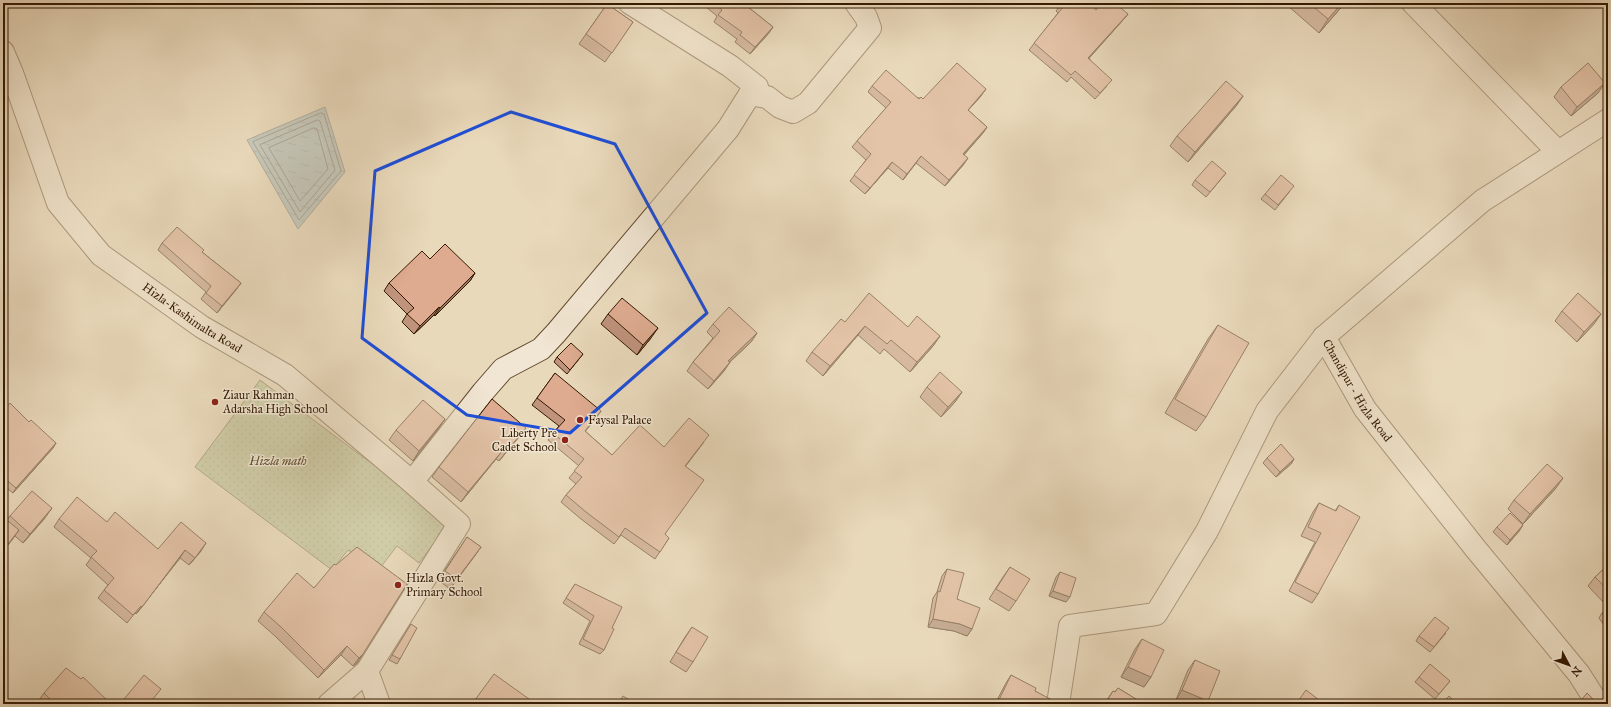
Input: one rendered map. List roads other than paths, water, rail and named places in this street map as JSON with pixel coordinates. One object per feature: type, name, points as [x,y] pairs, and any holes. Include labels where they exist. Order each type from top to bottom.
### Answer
[{"type":"street","points":[[412,482],[503,369],[541,349],[556,333],[728,128],[750,94],[757,87],[730,66],[630,3]]},
{"type":"street","points":[[750,94],[767,97],[780,107],[793,112],[808,103],[870,28],[866,17],[856,3]]},
{"type":"street","points":[[1413,3],[1558,152]]},
{"type":"street","name":"Hizla-Kashimalta Road","points":[[3,52],[12,73],[58,203],[101,255],[202,327],[285,375],[412,482],[459,524],[366,671]]},
{"type":"street","name":"Chandipur - Hizla Road","points":[[1598,704],[1579,674],[1475,548],[1365,409],[1324,337],[1482,201],[1608,120]]},
{"type":"street","points":[[1058,704],[1070,626],[1156,614],[1207,531],[1267,411],[1324,337]]},
{"type":"street","points":[[329,704],[366,671],[379,704]]},
{"type":"water","points":[[325,107],[345,172],[298,229],[247,140]]},
{"type":"place","name":"Ziaur Rahman Adarsha High School","points":[[215,402]]},
{"type":"place","name":"Faysal Palace","points":[[580,420]]},
{"type":"place","name":"Liberty Pre Cadet School","points":[[565,440]]},
{"type":"place","name":"Hizla Govt. Primary School","points":[[398,585]]},
{"type":"park label","name":"Hizla math","points":[[278,461]]}]
